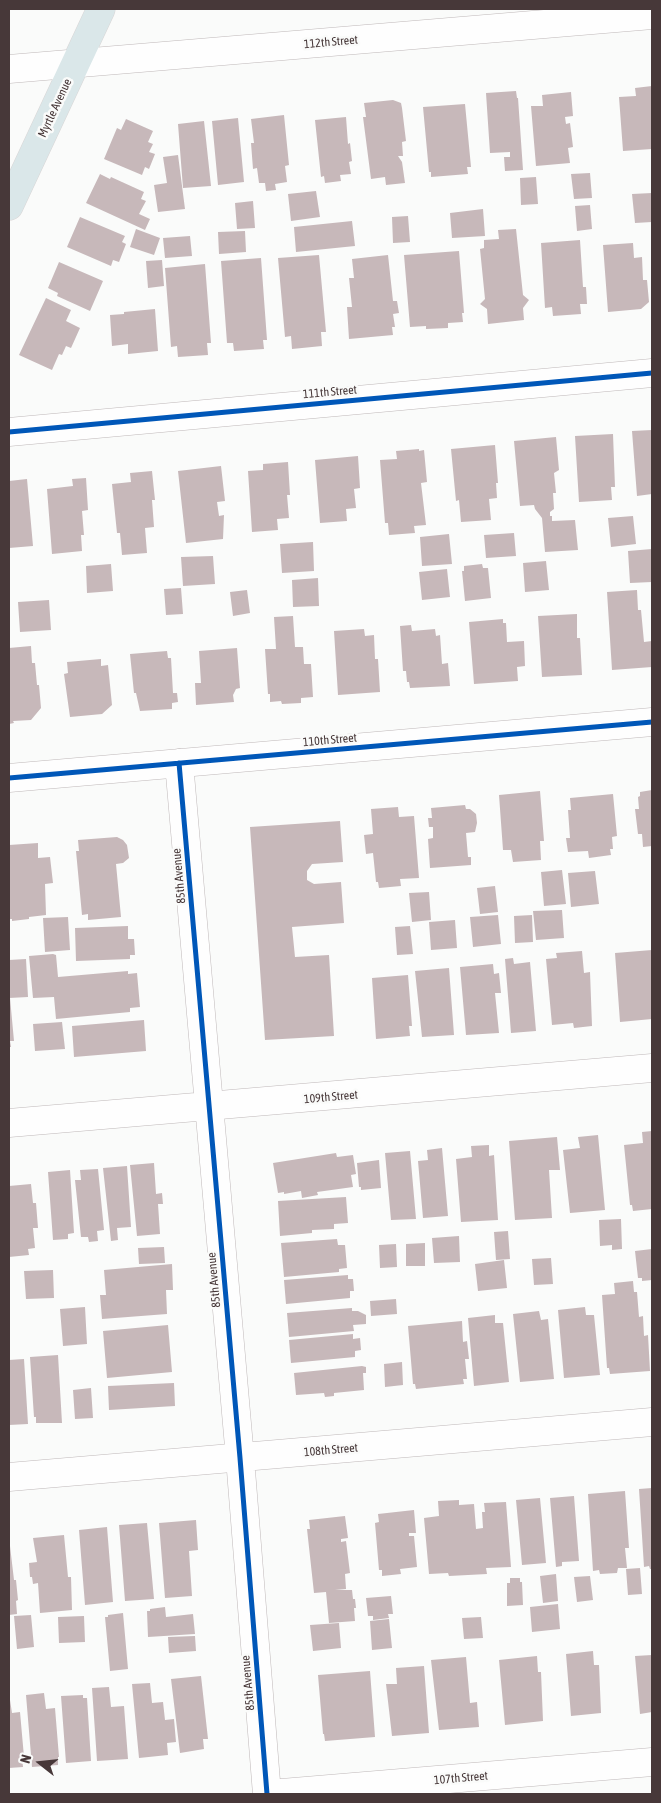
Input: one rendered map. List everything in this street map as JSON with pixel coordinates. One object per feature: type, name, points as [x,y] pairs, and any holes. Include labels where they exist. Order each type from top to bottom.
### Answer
[{"type":"main road","name":"Myrtle Avenue","points":[[9,206],[101,9]]},
{"type":"street","name":"112th Street","points":[[9,69],[652,15]]},
{"type":"street","name":"111th Street","points":[[9,432],[652,373]]},
{"type":"street","name":"110th Street","points":[[9,778],[652,722]]},
{"type":"street","name":"85th Avenue","points":[[180,763],[208,1107],[269,1794]]},
{"type":"street","name":"109th Street","points":[[9,1123],[652,1068]]},
{"type":"street","name":"108th Street","points":[[9,1477],[652,1422]]},
{"type":"street","name":"107th Street","points":[[269,1794],[652,1762]]},
{"type":"building","points":[[652,86],[652,149],[623,151],[619,97],[636,96],[635,88]]},
{"type":"building","points":[[516,91],[523,170],[505,171],[504,157],[510,157],[510,152],[490,153],[486,93]]},
{"type":"building","points":[[571,92],[573,116],[565,117],[566,124],[570,123],[573,147],[568,148],[570,163],[536,166],[531,106],[543,106],[542,95]]},
{"type":"building","points":[[393,100],[401,103],[402,108],[406,141],[402,142],[403,156],[398,156],[402,162],[405,183],[386,185],[385,177],[371,179],[363,117],[366,117],[364,103]]},
{"type":"building","points":[[465,104],[471,167],[467,167],[468,174],[431,177],[423,107]]},
{"type":"building","points":[[284,115],[289,165],[285,166],[287,182],[275,184],[276,190],[266,191],[265,183],[259,183],[257,168],[253,169],[251,143],[254,143],[251,119]]},
{"type":"building","points":[[346,117],[348,144],[350,143],[352,161],[349,162],[351,174],[340,175],[341,181],[325,183],[324,176],[321,177],[315,120]]},
{"type":"building","points":[[238,118],[244,182],[218,185],[212,121]]},
{"type":"building","points":[[126,119],[153,131],[148,142],[153,144],[149,152],[155,154],[149,169],[145,167],[142,175],[104,159],[117,128],[121,130]]},
{"type":"building","points":[[204,121],[211,186],[183,188],[178,124]]},
{"type":"building","points":[[178,155],[185,209],[158,212],[154,185],[167,183],[163,157]]},
{"type":"building","points":[[590,173],[592,198],[574,199],[571,174]]},
{"type":"building","points":[[100,174],[144,192],[141,199],[146,201],[139,214],[150,219],[145,230],[86,203]]},
{"type":"building","points":[[536,177],[538,204],[521,205],[520,178]]},
{"type":"building","points":[[316,191],[320,217],[291,221],[288,194]]},
{"type":"building","points":[[652,193],[652,222],[635,223],[632,194]]},
{"type":"building","points":[[253,201],[255,228],[237,229],[235,203]]},
{"type":"building","points":[[590,205],[592,229],[577,231],[575,206]]},
{"type":"building","points":[[483,209],[485,236],[452,238],[450,213]]},
{"type":"building","points":[[408,216],[410,242],[393,243],[392,217]]},
{"type":"building","points":[[80,217],[125,236],[122,242],[126,244],[119,262],[113,260],[111,266],[67,247]]},
{"type":"building","points":[[352,221],[355,246],[296,252],[294,227]]},
{"type":"building","points":[[136,229],[160,238],[154,255],[130,247]]},
{"type":"building","points":[[516,229],[523,295],[529,300],[523,308],[524,320],[488,324],[487,309],[480,304],[485,299],[480,249],[484,248],[484,240],[499,239],[498,230]]},
{"type":"building","points":[[245,231],[246,252],[219,254],[218,232]]},
{"type":"building","points":[[190,236],[192,256],[165,258],[163,238]]},
{"type":"building","points":[[580,240],[583,287],[586,287],[587,304],[580,304],[581,314],[553,316],[552,307],[545,308],[541,243]]},
{"type":"building","points":[[633,243],[634,258],[642,257],[643,280],[647,280],[649,302],[641,309],[608,312],[603,245]]},
{"type":"building","points":[[459,251],[464,313],[462,313],[463,322],[448,323],[448,328],[426,329],[426,326],[410,327],[404,255]]},
{"type":"building","points":[[319,255],[326,332],[321,332],[322,346],[292,349],[291,336],[285,337],[278,258]]},
{"type":"building","points":[[388,255],[393,301],[397,301],[399,313],[393,314],[395,327],[392,327],[393,335],[349,339],[347,307],[352,307],[349,278],[354,278],[352,259]]},
{"type":"building","points":[[261,258],[267,340],[263,340],[264,349],[234,351],[233,343],[227,343],[221,261]]},
{"type":"building","points":[[162,260],[164,286],[148,288],[146,261]]},
{"type":"building","points":[[59,262],[103,281],[90,311],[57,296],[58,293],[48,288]]},
{"type":"building","points":[[205,264],[211,343],[207,343],[208,355],[178,357],[177,346],[171,347],[165,268]]},
{"type":"building","points":[[46,298],[71,310],[66,321],[80,328],[71,348],[66,346],[62,355],[59,354],[52,370],[19,355]]},
{"type":"building","points":[[155,309],[158,351],[128,354],[128,344],[112,346],[110,315]]},
{"type":"building","points":[[652,430],[652,494],[637,496],[632,431]]},
{"type":"building","points":[[613,434],[615,487],[611,487],[612,500],[579,502],[575,436]]},
{"type":"building","points":[[556,437],[559,470],[554,473],[556,493],[553,493],[554,509],[550,512],[550,516],[552,516],[552,521],[575,520],[578,550],[545,552],[542,518],[534,505],[520,506],[514,441]]},
{"type":"building","points":[[495,445],[498,483],[496,483],[497,498],[489,499],[491,520],[461,522],[459,500],[456,501],[451,449]]},
{"type":"building","points":[[419,449],[419,451],[424,450],[427,482],[421,483],[426,525],[414,526],[415,533],[389,535],[388,523],[385,523],[380,460],[397,459],[396,451]]},
{"type":"building","points":[[358,456],[360,488],[354,489],[356,508],[346,509],[347,521],[320,523],[315,460]]},
{"type":"building","points":[[288,462],[290,495],[287,495],[289,518],[277,519],[278,530],[252,532],[248,471],[263,470],[263,464]]},
{"type":"building","points":[[221,466],[225,501],[217,502],[219,516],[224,515],[223,539],[186,543],[178,471]]},
{"type":"building","points":[[152,471],[155,500],[152,500],[154,527],[145,528],[147,553],[122,555],[120,533],[117,533],[112,484],[131,482],[130,473]]},
{"type":"building","points":[[86,478],[88,510],[82,511],[84,535],[81,535],[82,551],[52,554],[47,489],[73,486],[72,479]]},
{"type":"building","points":[[27,479],[33,546],[9,548],[9,481]]},
{"type":"building","points":[[633,516],[636,544],[611,547],[608,518]]},
{"type":"building","points":[[514,533],[516,556],[486,558],[484,535]]},
{"type":"building","points":[[449,534],[452,564],[422,566],[420,537]]},
{"type":"building","points":[[313,542],[314,571],[282,573],[280,544]]},
{"type":"building","points":[[652,549],[652,582],[630,583],[628,551]]},
{"type":"building","points":[[213,556],[215,584],[183,586],[181,557]]},
{"type":"building","points":[[546,561],[549,590],[525,592],[523,563]]},
{"type":"building","points":[[111,564],[113,591],[87,593],[86,566]]},
{"type":"building","points":[[482,564],[483,568],[488,568],[491,598],[465,601],[462,571],[464,571],[464,566]]},
{"type":"building","points":[[447,569],[450,597],[422,600],[419,572]]},
{"type":"building","points":[[318,578],[319,606],[293,607],[292,580]]},
{"type":"building","points":[[181,588],[183,614],[166,615],[164,589]]},
{"type":"building","points":[[247,590],[250,613],[233,616],[230,592]]},
{"type":"building","points":[[637,590],[638,610],[641,610],[644,642],[652,641],[652,667],[612,670],[607,592]]},
{"type":"building","points":[[49,600],[51,630],[20,632],[18,602]]},
{"type":"building","points":[[577,614],[577,638],[580,638],[582,675],[542,677],[538,616]]},
{"type":"building","points":[[293,616],[295,647],[303,647],[304,664],[311,664],[313,697],[301,698],[301,703],[282,704],[281,701],[270,702],[265,649],[276,649],[274,617]]},
{"type":"building","points":[[503,619],[503,623],[506,623],[507,642],[524,641],[525,666],[517,667],[518,681],[474,684],[469,622]]},
{"type":"building","points":[[411,625],[412,631],[435,629],[436,636],[440,635],[442,664],[448,663],[450,686],[410,688],[409,682],[407,682],[406,671],[403,671],[400,626]]},
{"type":"building","points":[[364,629],[365,636],[374,635],[375,659],[378,659],[380,692],[338,695],[334,631]]},
{"type":"building","points":[[31,646],[32,663],[35,663],[41,708],[31,720],[13,721],[14,723],[9,724],[9,648]]},
{"type":"building","points":[[237,648],[240,688],[236,689],[233,695],[234,702],[196,705],[195,683],[201,683],[199,651]]},
{"type":"building","points":[[167,651],[168,658],[171,658],[173,693],[177,693],[178,702],[172,703],[172,709],[140,711],[136,693],[134,693],[130,654]]},
{"type":"building","points":[[101,659],[101,666],[108,665],[112,705],[102,714],[70,717],[64,674],[68,673],[67,662]]},
{"type":"building","points":[[652,790],[652,846],[643,847],[642,834],[638,834],[635,809],[639,809],[638,797],[640,792]]},
{"type":"building","points":[[540,791],[544,841],[540,841],[541,860],[513,862],[511,850],[503,850],[499,795]]},
{"type":"building","points":[[613,794],[617,836],[612,837],[613,849],[610,849],[611,855],[589,858],[588,851],[568,852],[566,838],[570,838],[568,810],[571,810],[570,798]]},
{"type":"building","points":[[465,805],[466,809],[470,809],[476,814],[477,823],[475,832],[466,833],[468,857],[471,857],[471,865],[430,868],[428,839],[433,838],[433,827],[429,827],[428,818],[432,818],[431,808]]},
{"type":"building","points":[[398,807],[399,817],[414,816],[419,878],[400,879],[401,886],[379,888],[378,882],[376,882],[373,853],[366,854],[364,835],[373,834],[371,809]]},
{"type":"building","points":[[340,821],[343,862],[312,864],[307,871],[307,880],[314,884],[341,882],[344,923],[292,927],[295,957],[329,955],[334,1036],[265,1040],[250,827]]},
{"type":"building","points":[[117,837],[127,845],[129,858],[123,863],[116,864],[121,917],[88,920],[88,914],[82,915],[76,851],[79,851],[78,840]]},
{"type":"building","points":[[38,843],[38,858],[50,857],[53,883],[45,884],[46,915],[12,921],[12,919],[9,919],[9,845]]},
{"type":"building","points":[[562,870],[566,904],[544,906],[541,872]]},
{"type":"building","points":[[595,871],[599,904],[571,907],[568,873]]},
{"type":"building","points":[[495,886],[498,912],[480,914],[477,888]]},
{"type":"building","points":[[429,892],[431,920],[412,922],[409,893]]},
{"type":"building","points":[[562,910],[564,938],[536,940],[533,911]]},
{"type":"building","points":[[498,915],[501,944],[473,947],[470,917]]},
{"type":"building","points":[[532,915],[533,942],[515,943],[514,916]]},
{"type":"building","points":[[68,917],[70,950],[45,952],[43,918]]},
{"type":"building","points":[[455,920],[457,948],[431,950],[429,922]]},
{"type":"building","points":[[128,926],[128,939],[134,939],[135,955],[130,955],[130,959],[76,961],[75,928]]},
{"type":"building","points":[[410,926],[413,954],[397,955],[395,927]]},
{"type":"building","points":[[652,950],[652,1019],[620,1022],[615,953]]},
{"type":"building","points":[[582,951],[584,973],[590,972],[592,1026],[574,1028],[573,1023],[552,1025],[546,959],[557,958],[556,953]]},
{"type":"building","points":[[56,955],[58,977],[128,971],[128,974],[137,973],[140,1007],[130,1008],[130,1012],[56,1019],[54,997],[33,998],[29,956]]},
{"type":"building","points":[[513,958],[514,964],[530,962],[536,1031],[511,1033],[505,959]]},
{"type":"building","points":[[26,959],[28,997],[9,998],[9,960]]},
{"type":"building","points":[[493,964],[494,974],[499,973],[501,993],[495,993],[499,1033],[466,1035],[460,967]]},
{"type":"building","points":[[449,968],[454,1035],[422,1037],[415,971]]},
{"type":"building","points":[[408,975],[412,1026],[409,1026],[410,1036],[376,1039],[372,978]]},
{"type":"building","points":[[9,998],[14,1041],[10,1041],[11,1047],[9,1047]]},
{"type":"building","points":[[144,1020],[146,1051],[74,1057],[72,1026]]},
{"type":"building","points":[[62,1022],[65,1049],[35,1051],[33,1024]]},
{"type":"building","points":[[652,1131],[652,1209],[633,1211],[632,1205],[630,1205],[624,1145],[643,1143],[642,1132]]},
{"type":"building","points":[[598,1135],[605,1210],[570,1213],[563,1150],[580,1148],[578,1137]]},
{"type":"building","points":[[557,1137],[560,1170],[549,1170],[552,1218],[515,1220],[509,1141]]},
{"type":"building","points":[[489,1145],[489,1156],[494,1155],[498,1220],[461,1222],[456,1159],[472,1157],[471,1146]]},
{"type":"building","points":[[442,1148],[448,1216],[423,1218],[418,1161],[428,1160],[427,1150]]},
{"type":"building","points":[[410,1151],[416,1219],[391,1220],[385,1153]]},
{"type":"building","points":[[336,1153],[337,1157],[353,1155],[356,1174],[351,1175],[353,1187],[317,1192],[318,1195],[302,1198],[301,1191],[284,1194],[284,1192],[278,1193],[273,1163]]},
{"type":"building","points":[[379,1160],[381,1188],[361,1190],[361,1187],[359,1187],[357,1163]]},
{"type":"building","points":[[154,1163],[156,1194],[162,1193],[163,1204],[158,1204],[160,1234],[137,1236],[130,1165]]},
{"type":"building","points":[[127,1166],[131,1227],[117,1228],[118,1240],[111,1241],[103,1168]]},
{"type":"building","points":[[98,1169],[104,1230],[97,1231],[98,1241],[89,1242],[88,1237],[81,1237],[75,1180],[81,1180],[80,1170]]},
{"type":"building","points":[[70,1170],[74,1233],[68,1234],[68,1239],[53,1240],[48,1172]]},
{"type":"building","points":[[31,1184],[33,1203],[36,1203],[38,1228],[33,1228],[35,1248],[28,1249],[29,1255],[9,1257],[9,1186]]},
{"type":"building","points":[[346,1197],[348,1223],[334,1224],[334,1229],[312,1230],[312,1233],[280,1236],[278,1201]]},
{"type":"building","points":[[621,1219],[622,1249],[612,1250],[612,1245],[600,1246],[599,1220]]},
{"type":"building","points":[[508,1231],[510,1259],[496,1260],[494,1232]]},
{"type":"building","points":[[459,1236],[460,1262],[434,1263],[432,1238]]},
{"type":"building","points":[[337,1239],[338,1245],[345,1245],[347,1268],[339,1269],[339,1272],[284,1277],[281,1243]]},
{"type":"building","points":[[425,1243],[425,1266],[406,1266],[406,1244]]},
{"type":"building","points":[[396,1244],[397,1267],[380,1268],[379,1245]]},
{"type":"building","points":[[164,1247],[165,1263],[139,1264],[138,1248]]},
{"type":"building","points":[[652,1249],[652,1280],[642,1281],[642,1278],[638,1278],[635,1251]]},
{"type":"building","points":[[551,1258],[553,1284],[534,1285],[532,1259]]},
{"type":"building","points":[[504,1260],[507,1288],[478,1291],[475,1264]]},
{"type":"building","points":[[172,1264],[173,1290],[166,1290],[167,1314],[102,1319],[100,1295],[106,1295],[104,1270]]},
{"type":"building","points":[[53,1270],[54,1298],[26,1299],[24,1271]]},
{"type":"building","points":[[348,1275],[348,1279],[353,1279],[354,1291],[350,1291],[350,1298],[286,1304],[284,1280]]},
{"type":"building","points":[[633,1281],[634,1292],[637,1292],[639,1317],[643,1316],[644,1336],[648,1335],[650,1371],[610,1374],[609,1368],[607,1368],[602,1295],[615,1294],[614,1283]]},
{"type":"building","points":[[396,1299],[397,1314],[371,1316],[370,1301]]},
{"type":"building","points":[[85,1307],[87,1344],[63,1346],[60,1309]]},
{"type":"building","points":[[585,1307],[586,1315],[594,1315],[600,1375],[564,1378],[558,1310]]},
{"type":"building","points":[[352,1308],[352,1311],[358,1311],[366,1315],[366,1324],[353,1325],[354,1331],[289,1337],[287,1313]]},
{"type":"building","points":[[539,1311],[541,1320],[548,1319],[554,1379],[520,1382],[513,1314]]},
{"type":"building","points":[[495,1315],[495,1323],[503,1323],[509,1382],[474,1386],[468,1318]]},
{"type":"building","points":[[462,1321],[463,1342],[467,1341],[469,1359],[465,1359],[467,1379],[463,1379],[464,1384],[416,1389],[415,1384],[413,1384],[408,1326]]},
{"type":"building","points":[[168,1325],[172,1372],[107,1378],[103,1331]]},
{"type":"building","points":[[353,1334],[353,1339],[360,1338],[361,1350],[355,1351],[355,1357],[291,1363],[289,1340]]},
{"type":"building","points":[[58,1355],[62,1423],[36,1423],[30,1357]]},
{"type":"building","points":[[24,1359],[28,1424],[9,1425],[9,1360]]},
{"type":"building","points":[[402,1362],[403,1385],[385,1387],[384,1364]]},
{"type":"building","points":[[366,1367],[366,1373],[363,1373],[364,1390],[334,1393],[334,1396],[325,1397],[324,1393],[296,1395],[294,1373]]},
{"type":"building","points":[[174,1383],[175,1406],[109,1410],[108,1386]]},
{"type":"building","points":[[91,1388],[93,1418],[75,1419],[73,1390]]},
{"type":"building","points":[[652,1488],[652,1569],[650,1569],[649,1566],[644,1567],[639,1489]]},
{"type":"building","points":[[625,1491],[629,1548],[625,1548],[627,1568],[618,1568],[617,1573],[600,1574],[599,1570],[593,1571],[588,1494]]},
{"type":"building","points":[[574,1496],[579,1561],[562,1562],[562,1566],[556,1567],[550,1498]]},
{"type":"building","points":[[540,1498],[546,1563],[522,1565],[516,1500]]},
{"type":"building","points":[[459,1500],[459,1505],[474,1504],[476,1529],[483,1528],[482,1512],[485,1512],[484,1503],[506,1502],[511,1567],[486,1568],[487,1574],[449,1576],[448,1573],[429,1574],[424,1518],[439,1516],[438,1501]]},
{"type":"building","points":[[414,1510],[416,1533],[409,1533],[409,1536],[414,1536],[417,1567],[400,1569],[401,1574],[382,1576],[382,1570],[379,1570],[375,1523],[379,1522],[378,1514]]},
{"type":"building","points":[[345,1516],[348,1538],[341,1539],[341,1542],[346,1541],[350,1573],[345,1574],[346,1589],[335,1590],[352,1590],[356,1608],[354,1608],[355,1621],[329,1623],[326,1592],[314,1593],[307,1529],[310,1529],[309,1520]]},
{"type":"building","points":[[196,1520],[198,1550],[189,1551],[192,1596],[165,1598],[159,1523]]},
{"type":"building","points":[[147,1523],[154,1599],[125,1601],[119,1525]]},
{"type":"building","points":[[107,1527],[113,1602],[85,1605],[79,1530]]},
{"type":"building","points":[[64,1535],[68,1577],[71,1577],[72,1610],[40,1613],[38,1583],[33,1584],[32,1577],[30,1577],[29,1563],[37,1562],[33,1538]]},
{"type":"building","points":[[9,1546],[18,1600],[16,1601],[17,1614],[9,1615]]},
{"type":"building","points":[[640,1568],[642,1594],[628,1595],[626,1569]]},
{"type":"building","points":[[556,1574],[558,1601],[543,1603],[540,1576]]},
{"type":"building","points":[[590,1576],[593,1600],[577,1602],[574,1577]]},
{"type":"building","points":[[510,1578],[520,1578],[520,1582],[522,1582],[523,1605],[507,1606],[507,1583],[510,1583]]},
{"type":"building","points":[[391,1596],[393,1614],[388,1614],[389,1618],[373,1620],[373,1616],[368,1616],[366,1598]]},
{"type":"building","points":[[558,1604],[560,1629],[532,1632],[530,1607]]},
{"type":"building","points":[[165,1607],[166,1617],[193,1614],[195,1634],[148,1637],[147,1611]]},
{"type":"building","points":[[123,1613],[128,1669],[110,1671],[105,1617]]},
{"type":"building","points":[[31,1615],[34,1647],[17,1649],[14,1616]]},
{"type":"building","points":[[84,1616],[85,1642],[59,1643],[58,1617]]},
{"type":"building","points":[[481,1617],[483,1638],[464,1639],[462,1618]]},
{"type":"building","points":[[389,1619],[392,1648],[372,1650],[370,1621]]},
{"type":"building","points":[[339,1623],[341,1648],[313,1651],[310,1625]]},
{"type":"building","points":[[195,1636],[196,1651],[169,1653],[168,1637]]},
{"type":"building","points":[[593,1651],[594,1665],[599,1665],[601,1713],[571,1716],[566,1654]]},
{"type":"building","points":[[652,1655],[652,1712],[640,1714],[635,1656]]},
{"type":"building","points":[[537,1656],[538,1672],[541,1672],[543,1721],[505,1725],[499,1660]]},
{"type":"building","points":[[466,1657],[470,1703],[477,1702],[479,1727],[439,1730],[431,1660]]},
{"type":"building","points":[[424,1666],[429,1733],[392,1736],[386,1684],[397,1684],[396,1668]]},
{"type":"building","points":[[370,1671],[375,1737],[325,1741],[318,1675]]},
{"type":"building","points":[[201,1676],[208,1739],[203,1739],[204,1749],[180,1753],[171,1679]]},
{"type":"building","points":[[150,1683],[152,1703],[163,1702],[165,1720],[174,1719],[176,1742],[167,1743],[168,1755],[139,1758],[132,1684]]},
{"type":"building","points":[[109,1687],[111,1707],[124,1706],[128,1759],[97,1761],[92,1688]]},
{"type":"building","points":[[44,1693],[46,1709],[55,1708],[58,1765],[32,1767],[26,1695]]},
{"type":"building","points":[[83,1695],[83,1698],[87,1698],[91,1761],[66,1763],[61,1696]]},
{"type":"building","points":[[9,1700],[12,1713],[20,1712],[24,1757],[22,1757],[23,1767],[9,1768]]},
{"type":"cycle path","points":[[9,432],[652,373]]},
{"type":"cycle path","points":[[9,778],[652,722]]},
{"type":"cycle path","points":[[179,763],[240,1458],[267,1794]]}]
